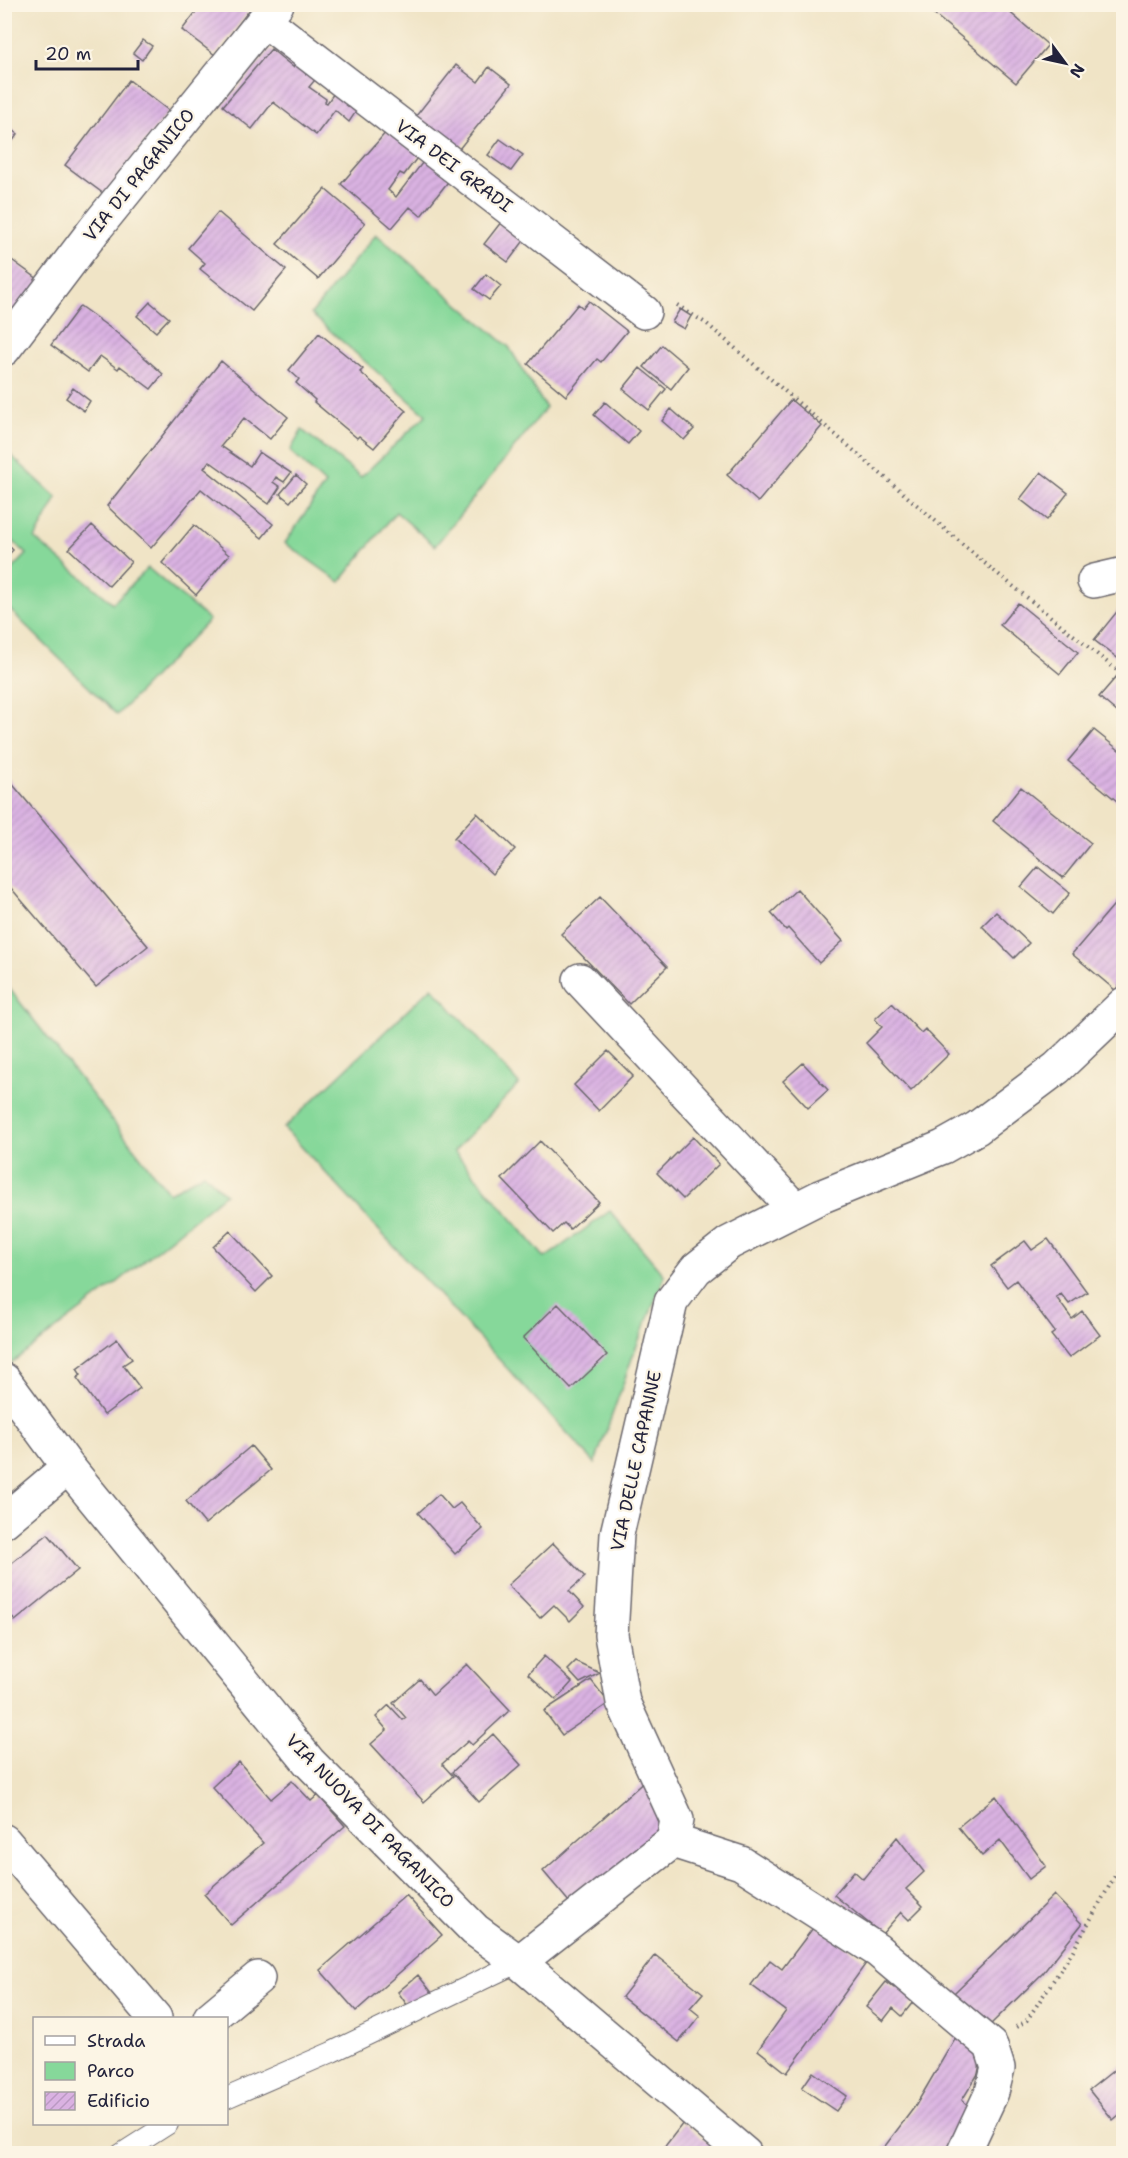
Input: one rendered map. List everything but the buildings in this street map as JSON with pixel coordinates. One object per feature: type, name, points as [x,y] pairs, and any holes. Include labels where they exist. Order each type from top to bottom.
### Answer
[{"type":"street","name":"VIA DEI GRADI","points":[[270,12],[644,312]]},
{"type":"street","name":"VIA DI PAGANICO","points":[[4,349],[95,229],[270,12]]},
{"type":"street","points":[[580,980],[795,1209]]},
{"type":"street","name":"VIA DELLE CAPANNE","points":[[673,1841],[677,1820],[623,1702],[611,1635],[617,1534],[671,1302],[696,1269],[729,1243],[795,1209],[943,1147],[976,1128],[1057,1068],[1124,1004]]},
{"type":"street","name":"VIA NUOVA DI PAGANICO","points":[[4,1380],[68,1467],[309,1762],[475,1930],[519,1962],[745,2154]]},
{"type":"street","points":[[4,1521],[68,1467]]},
{"type":"street","points":[[4,1841],[153,2017]]},
{"type":"street","points":[[519,1962],[673,1841],[741,1863],[877,1950],[991,2046],[998,2068],[992,2092],[963,2154]]},
{"type":"street","points":[[212,2017],[258,1978]]},
{"type":"lane","points":[[228,2097],[332,2052],[519,1962]]},
{"type":"lane","points":[[121,2154],[166,2125]]},
{"type":"path","points":[[644,312],[663,301],[682,306],[707,324],[982,561],[1124,676]]},
{"type":"path","points":[[991,2046],[1027,2020],[1071,1954],[1124,1860]]},
{"type":"green space","points":[[376,234],[509,347],[546,408],[435,546],[396,512],[340,582],[285,543],[325,484],[290,451],[302,430],[361,477],[426,415],[311,314]]},
{"type":"green space","points":[[4,449],[57,498],[35,539],[113,603],[148,568],[209,620],[117,715],[5,605],[5,577],[27,554],[5,534]]},
{"type":"green space","points":[[5,983],[169,1193],[204,1173],[225,1194],[118,1282],[10,1364],[4,1356]]},
{"type":"green space","points":[[432,987],[519,1084],[454,1151],[545,1258],[610,1211],[665,1276],[635,1350],[595,1463],[284,1128]]}]
